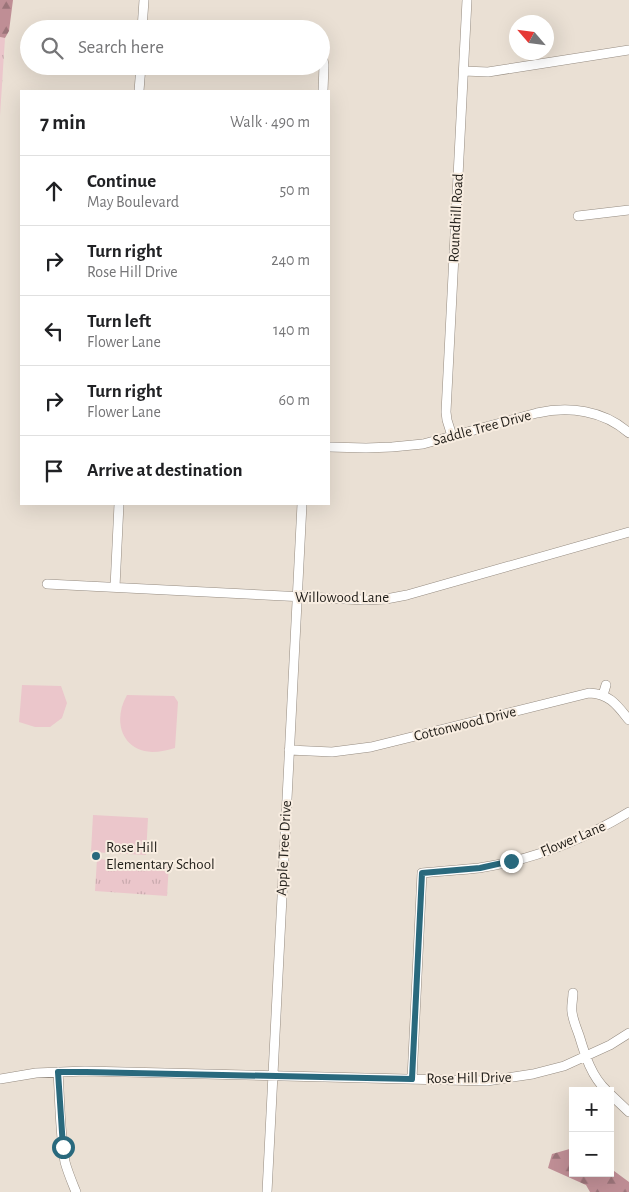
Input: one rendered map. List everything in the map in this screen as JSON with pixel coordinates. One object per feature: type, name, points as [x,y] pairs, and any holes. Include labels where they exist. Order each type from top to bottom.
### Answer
[{"type":"street","points":[[143,20],[144,0]]},
{"type":"street","name":"Roundhill Road","points":[[452,436],[446,412],[467,0]]},
{"type":"street","points":[[464,71],[488,72],[629,50]]},
{"type":"street","points":[[140,90],[141,75]]},
{"type":"street","points":[[323,90],[324,75]]},
{"type":"street","points":[[578,216],[629,210]]},
{"type":"street","name":"Saddle Tree Drive","points":[[330,447],[366,448],[423,444],[537,413],[564,409],[600,416],[614,422],[629,433]]},
{"type":"street","points":[[115,587],[119,505]]},
{"type":"street","name":"Apple Tree Drive","points":[[267,1192],[302,505]]},
{"type":"street","name":"Willowood Lane","points":[[47,584],[297,597],[386,599],[407,595],[629,532]]},
{"type":"street","points":[[606,685],[603,695],[616,704],[629,720]]},
{"type":"street","name":"Cottonwood Drive","points":[[289,750],[332,752],[371,747],[589,694],[603,695]]},
{"type":"street","name":"Flower Lane","points":[[412,1079],[422,873],[480,868],[536,855],[587,835],[629,812]]},
{"type":"street","points":[[573,993],[572,1011],[585,1056],[603,1087]]},
{"type":"street","name":"Rose Hill Drive","points":[[0,1079],[36,1073],[95,1072],[464,1081],[505,1079],[553,1070],[610,1045],[629,1033]]},
{"type":"street","points":[[58,1072],[63,1147],[68,1174],[76,1192]]},
{"type":"street","points":[[614,1098],[629,1112]]},
{"type":"green space","points":[[0,0],[13,0],[9,31],[5,38],[0,37]]},
{"type":"green space","points":[[0,37],[5,38],[0,116]]},
{"type":"green space","points":[[22,685],[61,686],[67,703],[62,718],[50,727],[35,727],[19,722]]},
{"type":"green space","points":[[127,695],[174,696],[178,702],[175,748],[152,752],[141,750],[133,746],[126,739],[122,732],[120,714]]},
{"type":"green space","points":[[93,815],[148,818],[146,855],[91,852]]},
{"type":"green space","points":[[97,859],[169,864],[167,896],[95,891]]},
{"type":"green space","points":[[569,1149],[569,1177],[614,1177],[614,1171],[629,1182],[629,1192],[590,1192],[586,1185],[548,1168],[552,1154]]},
{"type":"place","name":"Rose Hill Elementary School","points":[[96,856]]},
{"type":"route","points":[[63,1147],[58,1072],[412,1079],[422,873],[480,868],[511,861]]}]
